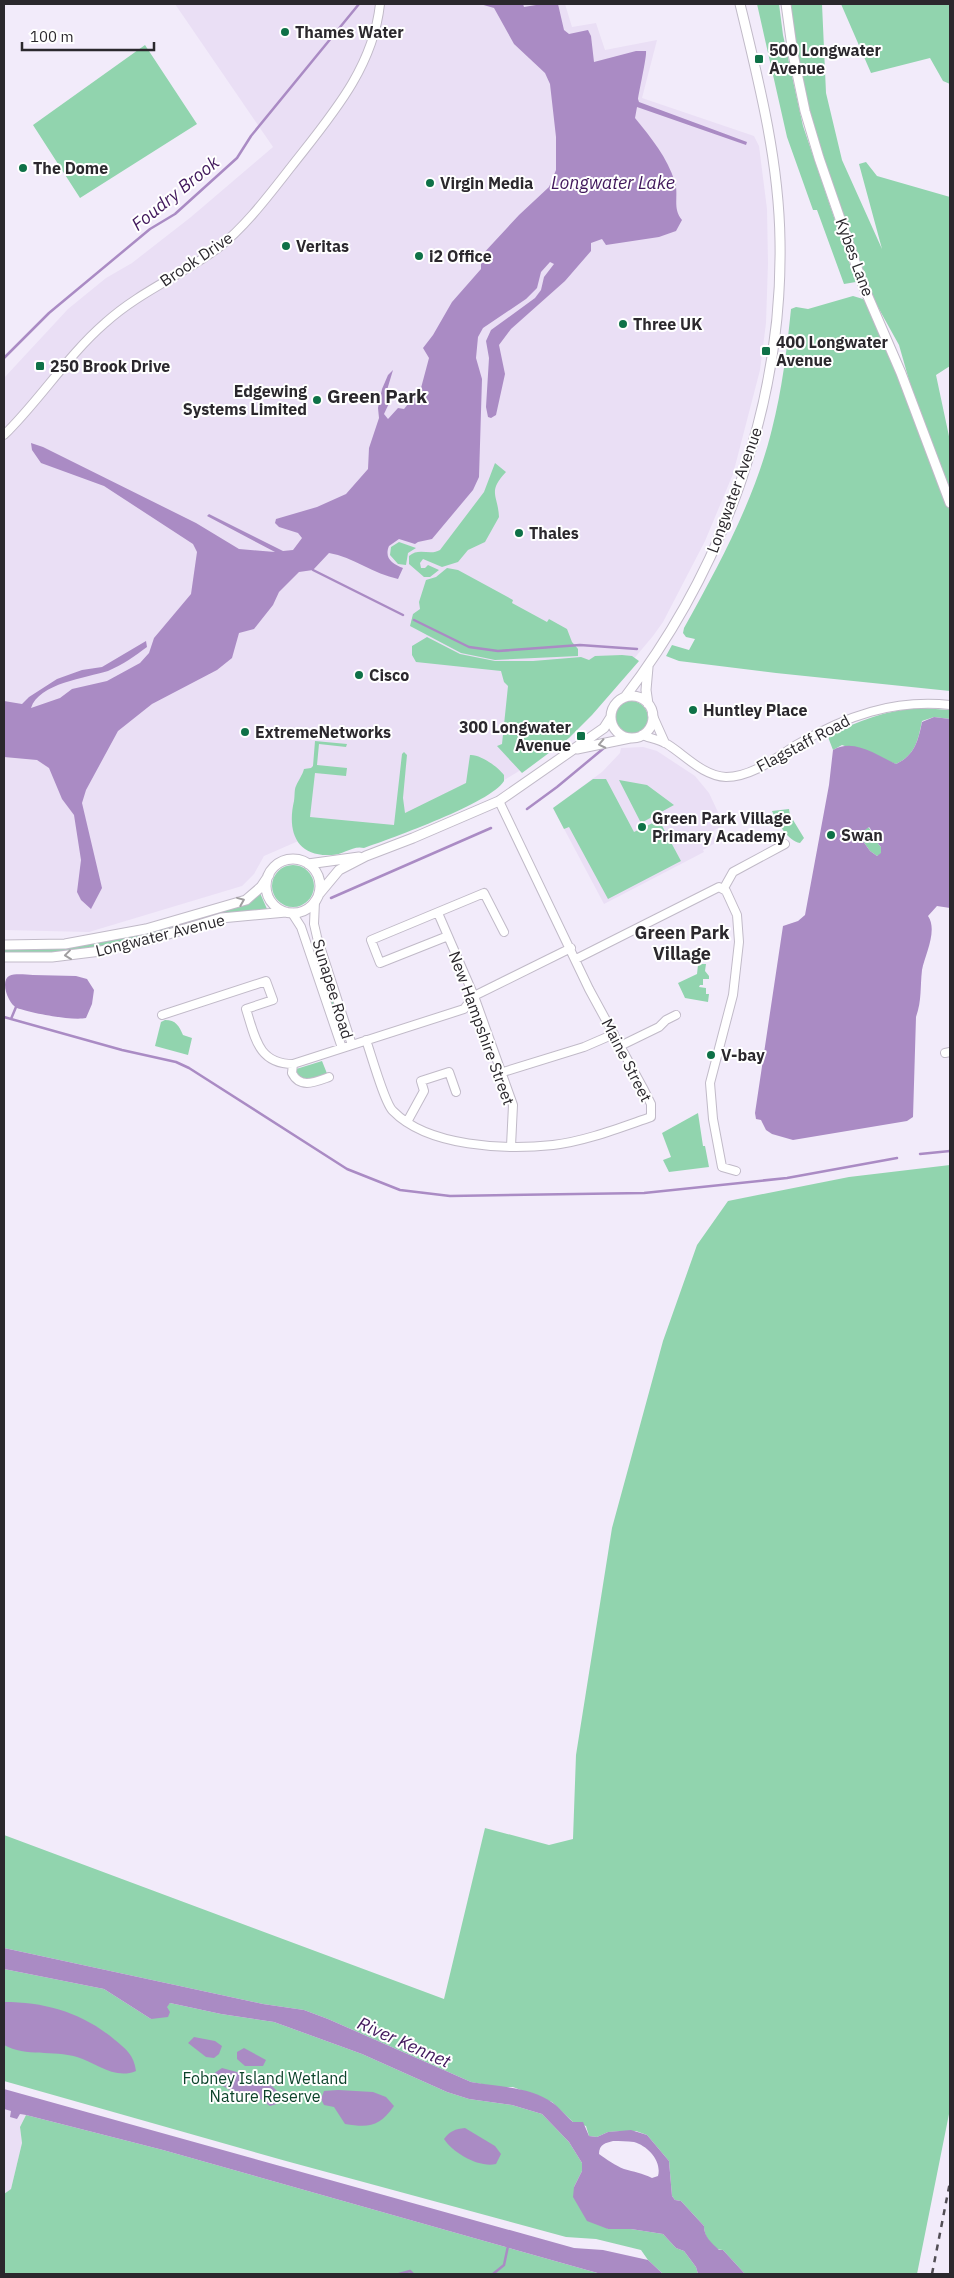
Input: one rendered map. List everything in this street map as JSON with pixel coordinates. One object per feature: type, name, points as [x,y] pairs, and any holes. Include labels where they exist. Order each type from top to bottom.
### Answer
[{"type":"street","name":"Brook Drive","points":[[4,435],[104,323],[131,301],[200,260],[237,231],[282,179],[348,92],[373,42],[380,4]]},
{"type":"street","name":"Longwater Avenue","points":[[625,697],[648,667],[702,572],[729,512],[756,437],[775,345],[780,259],[777,192],[769,133],[740,4]]},
{"type":"street","name":"Kybes Lane","points":[[786,4],[793,54],[805,111],[819,158],[863,285],[901,373],[950,503]]},
{"type":"street","name":"Longwater Avenue","points":[[648,667],[646,690],[648,704]]},
{"type":"street","points":[[317,898],[320,884],[318,875],[308,864],[301,861],[288,860],[276,866],[269,875],[266,885],[268,896],[274,906],[289,913],[305,910],[317,898],[339,870],[366,856],[499,801],[604,728],[611,717],[615,704],[625,697],[638,697],[648,704],[652,714],[650,726],[642,735],[574,750]]},
{"type":"street","name":"Flagstaff Road","points":[[642,735],[665,743],[691,762],[711,773],[725,777],[740,775],[760,767],[828,727],[865,712],[907,704],[950,705]]},
{"type":"street","name":"Flagstaff Road","points":[[652,714],[665,743]]},
{"type":"street","points":[[611,717],[613,726],[618,732],[631,738]]},
{"type":"street","name":"Maine Street","points":[[366,1040],[391,1110],[407,1122],[436,1136],[457,1141],[511,1146],[552,1145],[584,1139],[651,1116],[651,1104],[589,989],[499,801]]},
{"type":"street","points":[[724,888],[733,872],[784,844]]},
{"type":"street","points":[[308,864],[366,856]]},
{"type":"street","name":"Longwater Avenue","points":[[4,945],[65,944],[146,929],[246,900],[261,887],[269,875]]},
{"type":"street","points":[[576,959],[714,889],[724,888]]},
{"type":"street","points":[[724,888],[737,915],[739,942],[733,995],[712,1071],[710,1094],[722,1167],[736,1171]]},
{"type":"street","points":[[448,936],[380,962],[371,940],[484,893],[504,932]]},
{"type":"street","name":"Sunapee Road","points":[[289,913],[301,926],[342,1048],[352,1045],[314,924],[317,898]]},
{"type":"street","name":"Longwater Avenue","points":[[4,957],[52,957],[101,950],[148,940],[221,918],[289,913]]},
{"type":"street","name":"New Hampshire Street","points":[[438,913],[474,996],[513,1105],[511,1146]]},
{"type":"street","points":[[352,1045],[464,1009],[474,996],[571,948]]},
{"type":"street","points":[[162,1015],[266,982],[273,1000],[246,1009],[258,1044],[265,1055],[278,1063],[293,1064],[342,1048]]},
{"type":"street","points":[[620,1046],[659,1027],[666,1020],[676,1015]]},
{"type":"street","points":[[500,1073],[584,1046],[614,1034]]},
{"type":"street","points":[[293,1064],[292,1073],[302,1082],[311,1083],[329,1077]]},
{"type":"street","points":[[407,1122],[424,1091],[421,1081],[449,1072],[456,1092]]},
{"type":"shaded area","name":"Green Park","points":[[175,4],[565,4],[572,27],[596,23],[605,50],[657,40],[642,98],[754,136],[759,146],[767,209],[768,263],[766,323],[760,370],[733,474],[705,541],[663,622],[589,712],[524,768],[483,793],[336,847],[303,839],[264,856],[254,874],[242,886],[89,932],[4,930],[4,378],[68,309],[106,278],[132,263],[191,217],[273,147]]},
{"type":"shaded area","name":"Green Park Village Primary Academy","points":[[643,747],[657,751],[695,776],[709,793],[724,825],[711,832],[717,842],[703,850],[704,852],[604,904],[553,808],[602,772],[620,753],[621,748]]},
{"type":"shaded area","points":[[4,2109],[11,2111],[17,2119],[20,2114],[26,2115],[20,2127],[22,2143],[11,2189],[4,2194]]},
{"type":"green space","points":[[757,4],[779,4],[783,35],[803,126],[856,282],[844,284],[817,210],[813,210],[787,137]]},
{"type":"green space","points":[[791,4],[822,4],[826,93],[842,160],[882,249],[859,164],[866,162],[877,176],[950,197],[950,366],[936,375],[950,441],[950,501],[899,345],[874,300],[812,129],[796,52]]},
{"type":"green space","points":[[841,4],[950,4],[950,84],[943,81],[930,58],[871,73]]},
{"type":"green space","points":[[145,45],[197,124],[80,198],[33,125]]},
{"type":"green space","points":[[853,296],[863,299],[870,307],[950,509],[950,691],[776,673],[679,661],[666,656],[672,645],[689,650],[695,639],[686,637],[683,633],[684,628],[723,556],[756,481],[765,455],[779,399],[791,309],[796,307],[808,309]]},
{"type":"green space","points":[[495,463],[506,472],[495,489],[499,517],[485,542],[468,550],[458,562],[442,567],[423,559],[420,563],[421,568],[425,568],[428,565],[439,570],[430,577],[424,577],[409,564],[409,556],[417,552],[436,552],[440,550],[484,492]]},
{"type":"green space","points":[[399,542],[416,548],[408,553],[406,565],[398,564],[390,555],[391,547]]},
{"type":"green space","points":[[447,568],[458,570],[513,600],[512,603],[547,622],[549,619],[567,629],[572,642],[578,649],[578,656],[495,660],[461,653],[410,626],[413,614],[420,609],[419,602],[426,580],[436,577]]},
{"type":"green space","points":[[427,637],[460,654],[495,661],[533,661],[581,657],[589,660],[595,656],[622,655],[632,656],[639,661],[592,715],[569,738],[522,773],[497,746],[502,744],[508,686],[504,682],[501,671],[416,662],[412,655],[412,646]]},
{"type":"green space","points":[[631,701],[643,706],[648,718],[643,730],[631,735],[619,730],[614,718],[619,706]]},
{"type":"green space","points":[[921,708],[950,710],[950,719],[934,717],[922,721],[912,752],[896,764],[842,745],[833,750],[828,737],[850,726],[896,711]]},
{"type":"green space","points":[[315,741],[347,744],[346,747],[319,744],[317,765],[347,768],[346,776],[315,773],[310,817],[394,825],[402,754],[404,752],[407,755],[403,798],[405,813],[466,783],[470,755],[484,759],[498,768],[504,775],[504,781],[495,790],[461,809],[364,848],[360,847],[335,855],[309,852],[302,847],[293,832],[292,812],[295,788],[304,769],[313,766]]},
{"type":"green space","points":[[593,779],[606,779],[634,832],[659,820],[681,861],[608,899],[569,827],[564,829],[553,808]]},
{"type":"green space","points":[[619,780],[647,785],[674,805],[641,823]]},
{"type":"green space","points":[[789,809],[790,815],[804,838],[800,843],[787,835],[772,811]]},
{"type":"green space","points":[[868,827],[881,847],[881,854],[877,856],[870,851],[860,837],[861,833]]},
{"type":"green space","points":[[297,865],[305,868],[311,874],[314,886],[311,898],[305,904],[289,907],[281,904],[275,898],[272,882],[275,874],[281,868]]},
{"type":"green space","points":[[260,893],[267,909],[221,914],[142,939],[77,951],[4,955],[4,950],[56,948],[131,935],[242,906]]},
{"type":"green space","points":[[319,953],[346,1038],[345,1040],[343,1039],[315,954]]},
{"type":"green space","points":[[699,964],[706,964],[705,971],[709,976],[709,979],[703,979],[703,985],[699,987],[706,988],[706,994],[709,994],[708,1002],[685,998],[678,983],[697,974]]},
{"type":"green space","points":[[165,1020],[174,1022],[183,1035],[192,1038],[188,1055],[155,1046],[161,1022]]},
{"type":"green space","points":[[322,1061],[328,1076],[303,1081],[293,1070]]},
{"type":"green space","points":[[698,1113],[703,1146],[705,1146],[709,1167],[669,1172],[663,1160],[671,1157],[662,1133]]},
{"type":"green space","points":[[950,1165],[950,2109],[917,2274],[745,2274],[723,2250],[712,2245],[705,2234],[704,2226],[681,2201],[675,2200],[672,2196],[669,2161],[647,2135],[636,2131],[624,2131],[608,2132],[597,2137],[589,2136],[586,2126],[573,2122],[552,2102],[513,2087],[497,2087],[471,2082],[304,2010],[263,2004],[4,1948],[4,1835],[444,1999],[485,1828],[549,1845],[573,1839],[576,1755],[612,1528],[663,1341],[697,1245],[728,1201],[849,1177]]},
{"type":"green space","name":"Fobney Island Wetland Nature Reserve","points":[[4,1969],[104,1989],[151,2019],[170,2003],[221,2014],[274,2022],[362,2054],[447,2092],[469,2099],[512,2105],[542,2114],[569,2142],[582,2163],[582,2171],[574,2187],[608,2229],[631,2229],[663,2234],[676,2248],[684,2251],[696,2267],[698,2274],[663,2274],[648,2260],[641,2250],[596,2239],[566,2237],[286,2161],[4,2081]]},
{"type":"green space","points":[[26,2115],[163,2150],[601,2274],[4,2274],[4,2194],[11,2189],[22,2143],[20,2127]]},
{"type":"water","name":"Longwater Lake","points":[[480,4],[523,4],[524,7],[558,4],[564,30],[569,34],[588,30],[591,36],[594,62],[636,51],[646,51],[639,102],[747,142],[746,145],[637,107],[635,118],[663,156],[675,182],[676,206],[682,220],[676,231],[659,237],[606,245],[602,239],[591,243],[591,251],[565,281],[511,329],[499,345],[505,374],[496,415],[491,418],[488,417],[486,407],[489,358],[486,341],[491,330],[535,298],[541,290],[544,277],[554,264],[550,262],[541,272],[537,288],[526,299],[483,328],[478,337],[476,358],[482,379],[479,477],[473,490],[432,539],[415,544],[399,539],[389,546],[388,557],[395,565],[403,568],[398,579],[389,577],[347,558],[329,553],[313,570],[299,572],[279,592],[273,605],[254,629],[239,633],[232,658],[217,670],[152,704],[118,731],[86,790],[82,803],[102,888],[91,909],[81,900],[77,892],[81,860],[74,815],[62,799],[49,768],[37,760],[4,757],[4,701],[22,704],[29,697],[57,679],[82,670],[102,667],[146,641],[147,647],[123,663],[108,671],[53,687],[43,693],[31,708],[60,698],[72,689],[107,681],[140,663],[149,653],[154,638],[191,594],[197,552],[193,544],[104,486],[41,463],[32,450],[31,443],[43,447],[196,523],[239,549],[275,552],[207,516],[209,514],[283,551],[293,550],[302,538],[298,533],[279,527],[275,523],[276,519],[317,507],[346,494],[368,469],[369,448],[379,418],[378,408],[382,389],[388,375],[393,370],[387,390],[392,397],[384,414],[388,419],[398,408],[404,409],[421,388],[429,358],[423,348],[433,335],[452,302],[481,269],[481,256],[519,215],[549,187],[556,170],[556,137],[550,84],[545,73],[514,44],[494,8]]},
{"type":"water","points":[[934,717],[950,719],[950,908],[937,906],[928,916],[932,928],[930,943],[922,970],[920,999],[916,1017],[913,1117],[907,1121],[793,1140],[772,1134],[766,1130],[761,1120],[756,1119],[755,1113],[783,926],[798,921],[805,915],[829,785],[833,750],[849,746],[857,747],[873,752],[896,764],[912,752],[922,722]],"holes":[[[869,827],[881,847],[881,853],[877,856],[870,851],[860,837],[861,833]]]},
{"type":"water","points":[[15,975],[76,976],[87,979],[94,990],[92,1004],[86,1018],[52,1016],[17,1008],[8,997],[5,987],[6,979],[9,976]]},
{"type":"water","points":[[4,1948],[263,2004],[304,2010],[471,2082],[524,2090],[544,2097],[556,2105],[573,2122],[583,2122],[589,2136],[597,2137],[608,2132],[631,2130],[647,2135],[669,2161],[672,2196],[675,2200],[681,2201],[704,2226],[705,2233],[711,2242],[719,2250],[723,2250],[745,2274],[698,2274],[696,2267],[684,2251],[676,2248],[663,2234],[631,2229],[608,2229],[587,2221],[573,2197],[574,2187],[582,2171],[582,2163],[569,2142],[542,2114],[512,2105],[469,2099],[447,2092],[362,2054],[274,2022],[221,2014],[170,2003],[167,2007],[170,2012],[168,2017],[151,2019],[104,1989],[4,1969]],"holes":[[[616,2141],[634,2142],[649,2151],[658,2165],[658,2176],[652,2178],[624,2169],[599,2154],[603,2144]]]},
{"type":"water","points":[[4,2002],[35,2004],[77,2016],[103,2031],[126,2050],[133,2061],[136,2071],[128,2073],[113,2072],[77,2057],[21,2051],[4,2045]]},
{"type":"water","points":[[194,2037],[215,2041],[222,2046],[219,2054],[214,2058],[206,2057],[188,2043]]},
{"type":"water","points":[[244,2048],[266,2060],[263,2066],[245,2066],[237,2059],[237,2052]]},
{"type":"water","points":[[222,2068],[253,2076],[267,2083],[280,2094],[277,2104],[270,2106],[259,2098],[247,2100],[212,2082],[213,2074]]},
{"type":"water","points":[[4,2089],[574,2248],[603,2250],[648,2260],[663,2274],[601,2274],[163,2150],[26,2115],[20,2114],[17,2119],[10,2117],[11,2111],[4,2109]]},
{"type":"water","points":[[324,2091],[373,2092],[386,2097],[394,2106],[389,2113],[373,2124],[361,2126],[345,2124],[334,2107],[324,2105],[321,2099]]},
{"type":"water","points":[[465,2128],[495,2146],[501,2154],[496,2164],[489,2165],[474,2162],[460,2154],[444,2139],[453,2131]]},
{"type":"waterway","name":"Foudry Brook","points":[[4,358],[49,313],[150,229],[175,214],[237,158],[251,136],[359,4]]},
{"type":"waterway","points":[[313,570],[403,615]]},
{"type":"waterway","points":[[414,620],[469,647],[498,651],[580,645],[637,649]]},
{"type":"waterway","points":[[527,809],[604,748]]},
{"type":"waterway","points":[[331,898],[491,828]]},
{"type":"waterway","points":[[11,1019],[16,1007]]},
{"type":"waterway","points":[[4,1017],[122,1050],[176,1062],[189,1068],[347,1169],[400,1190],[450,1196],[644,1193],[787,1178],[897,1158]]},
{"type":"waterway","points":[[920,1154],[950,1151]]},
{"type":"waterway","points":[[493,2274],[504,2265],[508,2246]]},
{"type":"waterway","points":[[399,2274],[410,2271],[413,2274]]},
{"type":"railway","points":[[932,2274],[950,2182]]},
{"type":"place","name":"Thames Water","points":[[285,32]]},
{"type":"place","name":"500 Longwater Avenue","points":[[759,59]]},
{"type":"place","name":"The Dome","points":[[23,168]]},
{"type":"place","name":"Virgin Media","points":[[430,183]]},
{"type":"place","name":"Veritas","points":[[286,246]]},
{"type":"place","name":"i2 Office","points":[[419,256]]},
{"type":"place","name":"Three UK","points":[[623,324]]},
{"type":"place","name":"400 Longwater Avenue","points":[[766,351]]},
{"type":"place","name":"250 Brook Drive","points":[[40,366]]},
{"type":"place","name":"Edgewing Systems Limited","points":[[317,400]]},
{"type":"place","name":"Thales","points":[[519,533]]},
{"type":"place","name":"Cisco","points":[[359,675]]},
{"type":"place","name":"Huntley Place","points":[[693,710]]},
{"type":"place","name":"ExtremeNetworks","points":[[245,732]]},
{"type":"place","name":"300 Longwater Avenue","points":[[581,736]]},
{"type":"place","name":"Green Park Village Primary Academy","points":[[642,827]]},
{"type":"place","name":"Swan","points":[[831,835]]},
{"type":"place","name":"V-bay","points":[[711,1055]]},
{"type":"district","name":"Green Park","points":[[377,396]]},
{"type":"district","name":"Green Park Village","points":[[682,942]]},
{"type":"water label","name":"River Kennet","points":[[404,2042]]}]
